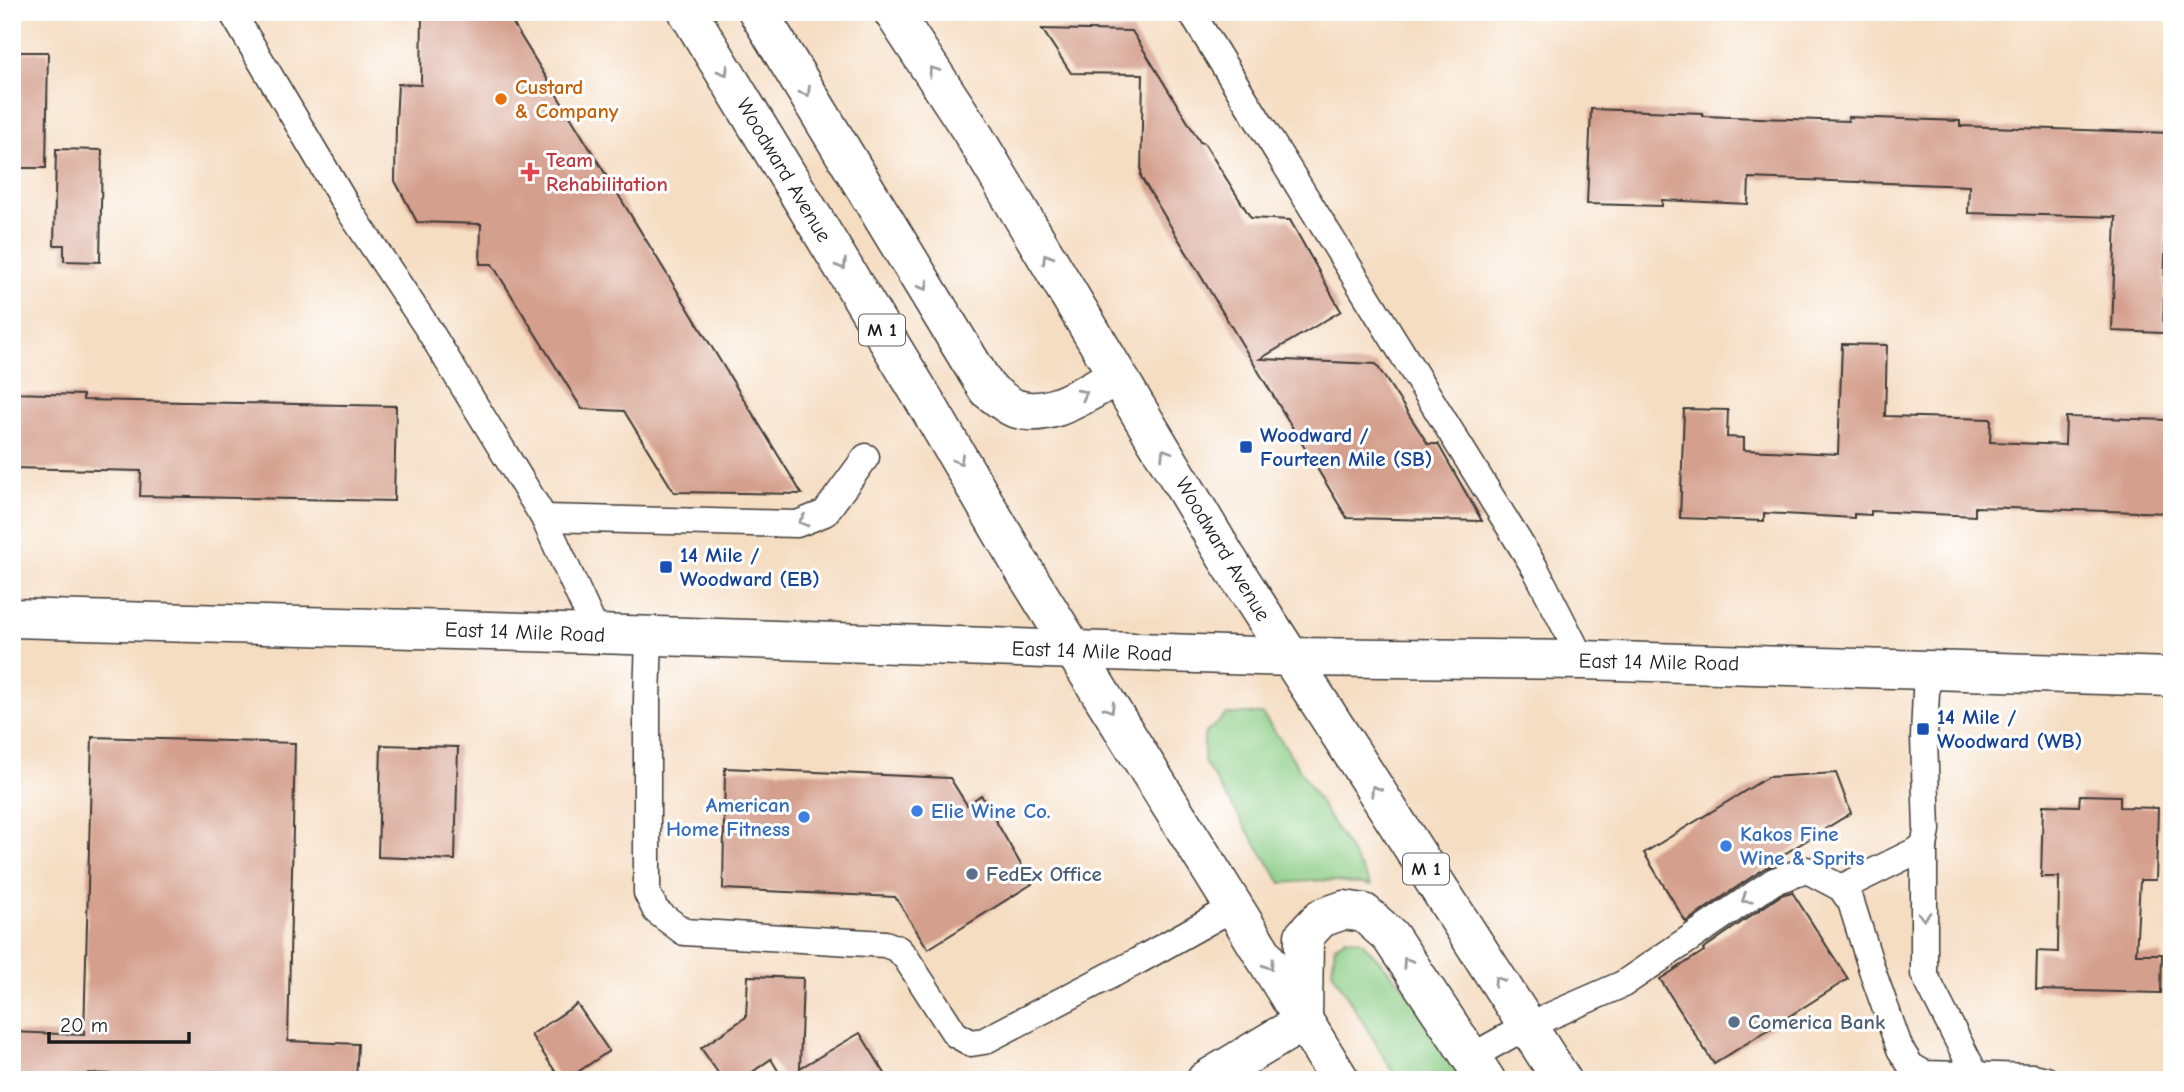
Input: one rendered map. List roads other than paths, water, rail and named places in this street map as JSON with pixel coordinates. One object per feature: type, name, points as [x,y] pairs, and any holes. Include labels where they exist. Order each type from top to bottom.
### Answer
[{"type":"main road","name":"Woodward Avenue","points":[[688,12],[925,401],[1024,572],[1340,1080]]},
{"type":"main road","points":[[758,12],[986,389],[1013,408],[1037,412],[1057,408],[1117,376]]},
{"type":"main road","name":"Woodward Avenue","points":[[893,12],[970,128],[1226,557],[1562,1080]]},
{"type":"main road","name":"East 14 Mile Road","points":[[12,618],[1290,657],[1581,660],[2172,677]]},
{"type":"main road","points":[[1206,1080],[1303,1022],[1304,936],[1321,918],[1344,910],[1364,914],[1390,936],[1478,1068]]},
{"type":"lane","points":[[232,12],[349,210],[429,330],[544,518],[597,634]]},
{"type":"lane","points":[[1191,12],[1535,568],[1581,660]]},
{"type":"lane","points":[[544,518],[797,524],[825,513],[866,457]]},
{"type":"lane","points":[[649,636],[647,893],[656,911],[684,932],[885,944],[898,949],[955,1034],[971,1043],[984,1041],[1136,962],[1234,907]]},
{"type":"lane","points":[[1927,669],[1924,737],[1927,830],[1924,847],[1924,974],[1976,1076]]},
{"type":"lane","points":[[1841,888],[1924,847]]},
{"type":"lane","points":[[1478,1068],[1527,1026],[1623,984],[1774,881],[1807,870],[1841,888],[1851,902],[1900,1049],[1911,1066],[1925,1074],[2034,1077],[2046,1080]]},
{"type":"place","name":"Custard & Company","points":[[501,99]]},
{"type":"place","name":"Team Rehabilitation","points":[[530,172]]},
{"type":"place","name":"Woodward / Fourteen Mile (SB)","points":[[1246,447]]},
{"type":"place","name":"14 Mile / Woodward (EB)","points":[[666,567]]},
{"type":"place","name":"14 Mile / Woodward (WB)","points":[[1923,729]]},
{"type":"place","name":"Elie Wine Co.","points":[[917,811]]},
{"type":"place","name":"American Home Fitness","points":[[804,817]]},
{"type":"place","name":"Kakos Fine Wine & Sprits","points":[[1726,846]]},
{"type":"place","name":"FedEx Office","points":[[972,874]]},
{"type":"place","name":"Comerica Bank","points":[[1734,1022]]}]
